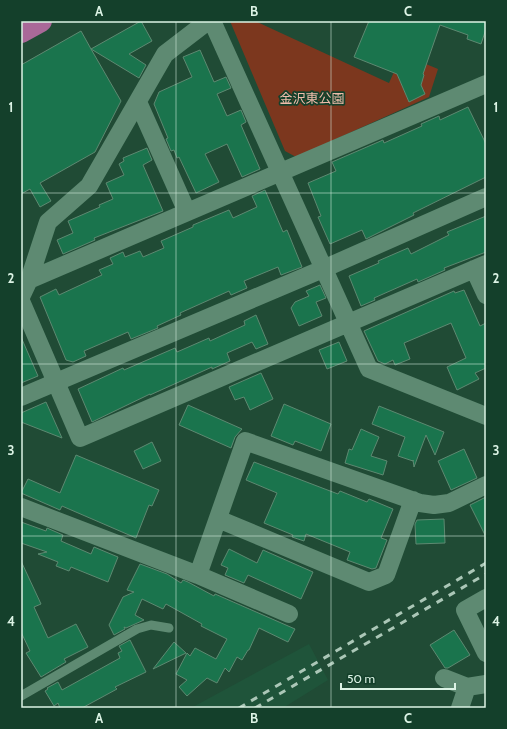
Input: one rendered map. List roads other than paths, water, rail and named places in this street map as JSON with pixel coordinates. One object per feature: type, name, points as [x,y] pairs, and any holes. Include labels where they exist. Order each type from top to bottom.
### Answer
[{"type":"highway","points":[[21,32],[41,21]]},
{"type":"street","points":[[21,297],[29,280],[48,222],[89,186],[165,54],[208,21]]},
{"type":"street","points":[[212,21],[369,369],[486,416]]},
{"type":"street","points":[[29,280],[486,84]]},
{"type":"street","points":[[138,102],[187,212]]},
{"type":"street","points":[[21,397],[323,269],[486,197]]},
{"type":"street","points":[[21,301],[55,383],[80,438],[480,266],[486,295]]},
{"type":"street","points":[[198,575],[245,441],[413,500],[434,505],[449,503],[486,485]]},
{"type":"street","points":[[218,519],[370,582],[386,575],[413,500]]},
{"type":"street","points":[[21,506],[198,575],[289,614]]},
{"type":"street","points":[[486,598],[465,610],[486,653]]},
{"type":"street","points":[[444,678],[468,687],[486,684]]},
{"type":"street","points":[[460,708],[468,687]]},
{"type":"lane","points":[[21,696],[137,629],[151,625],[168,628]]},
{"type":"railway","points":[[239,708],[486,563]]},
{"type":"railway","points":[[255,708],[486,574]]},
{"type":"park label","name":"金沢東公園","points":[[312,98]]}]
